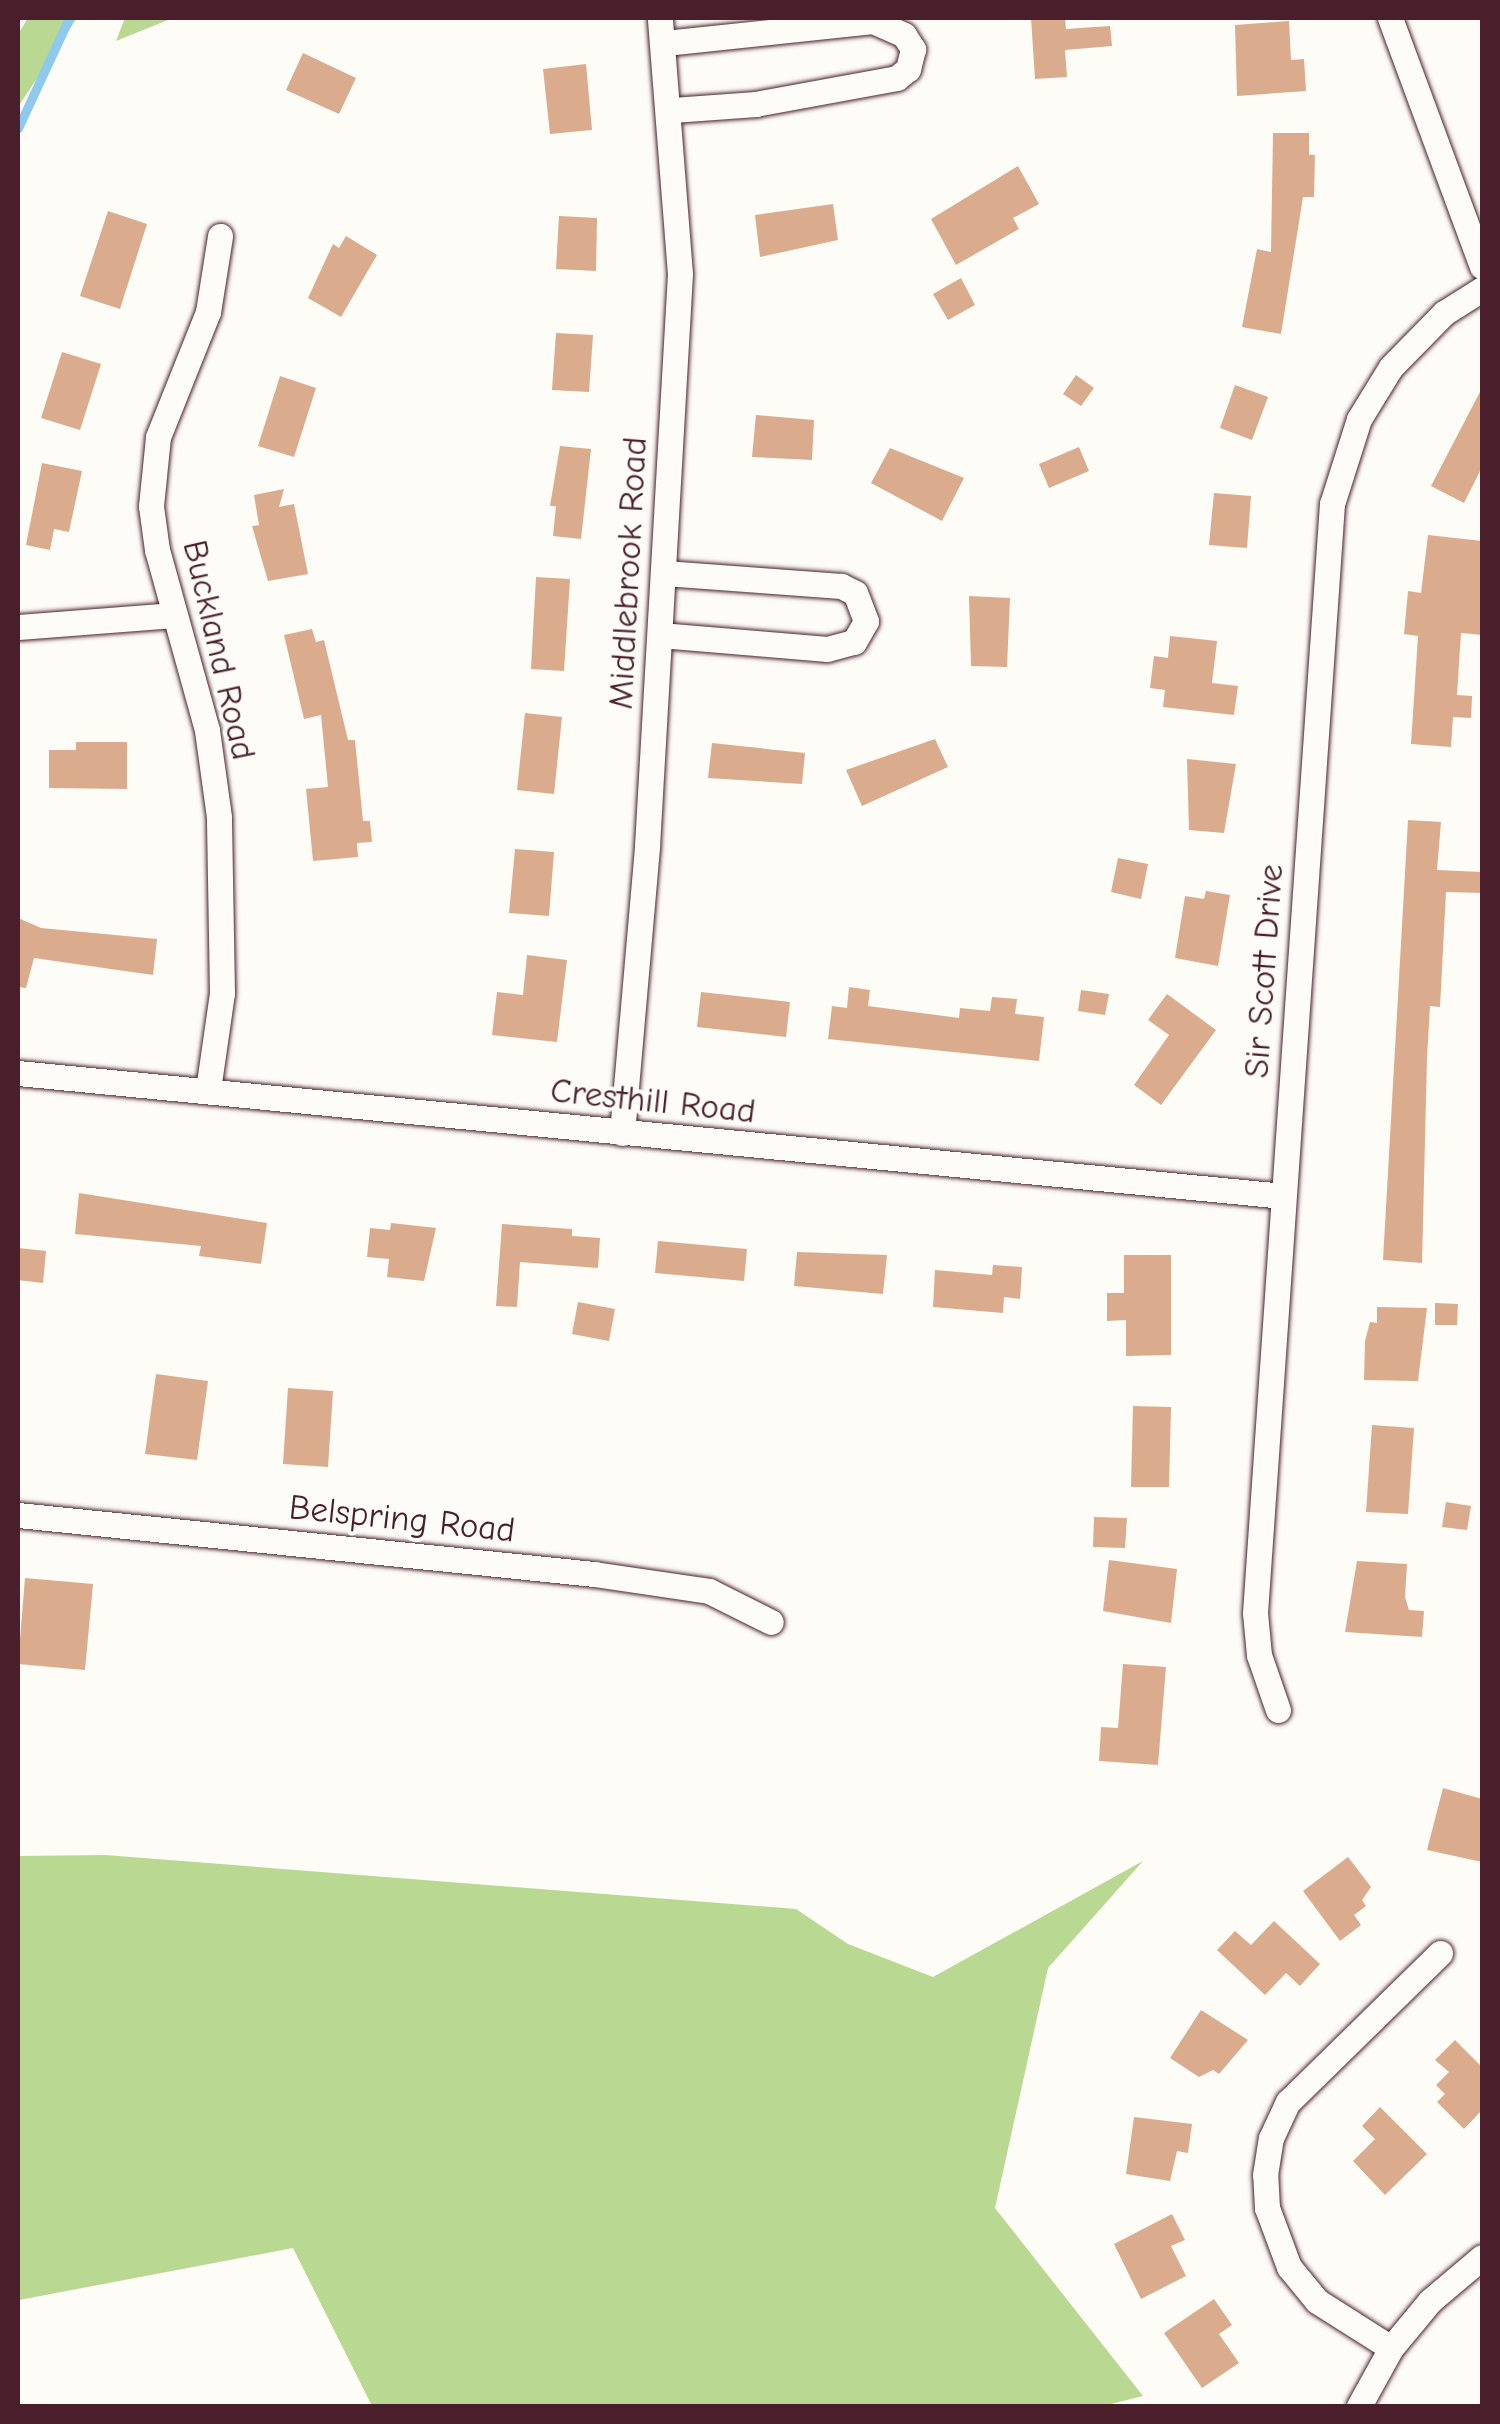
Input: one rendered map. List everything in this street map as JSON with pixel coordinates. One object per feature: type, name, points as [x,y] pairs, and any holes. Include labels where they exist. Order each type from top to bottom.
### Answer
[{"type":"street","points":[[1390,18],[1482,267]]},
{"type":"street","points":[[662,30],[873,21],[904,35],[913,49],[908,70],[897,78],[756,104],[672,110]]},
{"type":"street","name":"Middlebrook Road","points":[[622,1133],[660,635],[680,274],[672,110],[662,30]]},
{"type":"street","name":"Buckland Road","points":[[208,1090],[222,992],[219,817],[208,730],[156,550],[153,462],[208,312],[220,236]]},
{"type":"street","name":"Sir Scott Drive","points":[[1278,1710],[1254,1619],[1332,504],[1359,419],[1391,367],[1444,313],[1482,289]]},
{"type":"street","points":[[660,635],[827,649],[854,642],[866,621],[855,593],[841,586],[664,573]]},
{"type":"street","points":[[18,627],[175,615]]},
{"type":"street","name":"Cresthill Road","points":[[18,1073],[1282,1196]]},
{"type":"street","name":"Belspring Road","points":[[18,1515],[594,1574],[709,1591],[770,1622]]},
{"type":"street","points":[[1391,2348],[1317,2301],[1289,2267],[1266,2208],[1266,2175],[1272,2138],[1288,2102],[1440,1953]]},
{"type":"street","points":[[1359,2406],[1391,2348],[1430,2301],[1482,2256]]},
{"type":"green space","points":[[28,18],[77,18],[18,107],[18,34]]},
{"type":"green space","points":[[125,18],[173,18],[116,41]]},
{"type":"green space","points":[[105,1855],[796,1909],[848,1944],[933,1977],[1143,1861],[1048,1968],[995,2208],[1143,2396],[1103,2406],[372,2406],[293,2248],[19,2300],[18,1856]]},
{"type":"building","points":[[1031,18],[1065,18],[1066,29],[1110,26],[1112,46],[1065,50],[1067,77],[1035,79]]},
{"type":"building","points":[[1289,21],[1291,60],[1304,59],[1306,91],[1237,96],[1235,25]]},
{"type":"building","points":[[303,53],[356,78],[339,114],[286,90]]},
{"type":"building","points":[[586,64],[592,130],[550,134],[543,69]]},
{"type":"building","points":[[1273,133],[1309,133],[1309,155],[1315,155],[1314,197],[1303,197],[1281,334],[1242,327],[1257,249],[1271,252]]},
{"type":"building","points":[[1018,166],[1039,204],[1013,218],[1019,229],[956,265],[931,219]]},
{"type":"building","points":[[833,204],[838,240],[760,257],[755,215]]},
{"type":"building","points":[[108,211],[147,224],[120,309],[80,296]]},
{"type":"building","points":[[559,216],[597,218],[596,271],[556,269]]},
{"type":"building","points":[[346,236],[377,255],[341,317],[308,298],[333,244],[339,248]]},
{"type":"building","points":[[961,278],[975,305],[948,320],[933,294]]},
{"type":"building","points":[[556,333],[593,335],[589,392],[552,390]]},
{"type":"building","points":[[62,352],[101,364],[80,430],[41,418]]},
{"type":"building","points":[[1076,375],[1094,388],[1081,406],[1063,394]]},
{"type":"building","points":[[280,376],[316,388],[294,457],[258,446]]},
{"type":"building","points":[[1235,385],[1268,397],[1252,440],[1220,428]]},
{"type":"building","points":[[1482,388],[1482,467],[1464,503],[1431,486]]},
{"type":"building","points":[[756,415],[814,420],[812,460],[752,457]]},
{"type":"building","points":[[560,446],[591,449],[581,539],[553,536],[556,506],[550,506]]},
{"type":"building","points":[[1079,447],[1089,471],[1049,488],[1039,464]]},
{"type":"building","points":[[890,448],[964,478],[942,521],[871,483]]},
{"type":"building","points":[[42,463],[82,471],[69,532],[54,529],[50,550],[26,545]]},
{"type":"building","points":[[284,489],[279,507],[294,504],[308,574],[268,581],[252,526],[259,525],[254,495]]},
{"type":"building","points":[[1214,493],[1251,496],[1247,548],[1209,545]]},
{"type":"building","points":[[1428,535],[1482,541],[1482,635],[1461,633],[1457,695],[1472,696],[1471,718],[1453,717],[1451,747],[1411,744],[1418,636],[1404,634],[1408,591],[1421,593]]},
{"type":"building","points":[[536,577],[570,579],[564,671],[531,669]]},
{"type":"building","points":[[969,596],[1010,598],[1007,667],[971,666]]},
{"type":"building","points":[[312,629],[316,642],[324,640],[348,740],[355,740],[363,821],[370,821],[372,842],[357,843],[358,857],[313,861],[306,789],[328,787],[321,715],[304,719],[284,635]]},
{"type":"building","points":[[1170,636],[1217,641],[1212,683],[1238,686],[1234,715],[1163,707],[1165,690],[1150,688],[1154,656],[1168,658]]},
{"type":"building","points":[[525,713],[562,717],[554,794],[517,790]]},
{"type":"building","points":[[935,739],[948,767],[862,806],[846,770]]},
{"type":"building","points":[[76,742],[127,742],[127,789],[49,788],[49,750],[76,750]]},
{"type":"building","points":[[712,743],[805,753],[802,784],[708,778]]},
{"type":"building","points":[[1187,759],[1236,764],[1224,833],[1189,830]]},
{"type":"building","points":[[1408,820],[1441,822],[1437,870],[1482,872],[1482,893],[1446,892],[1440,1007],[1430,1006],[1422,1263],[1383,1260]]},
{"type":"building","points":[[515,849],[554,852],[549,916],[509,913]]},
{"type":"building","points":[[1118,858],[1148,864],[1141,899],[1111,892]]},
{"type":"building","points":[[1206,891],[1230,895],[1218,966],[1175,958],[1185,896],[1204,899]]},
{"type":"building","points":[[18,918],[41,928],[157,939],[153,975],[34,958],[26,988],[18,987]]},
{"type":"building","points":[[527,955],[567,960],[557,1042],[492,1035],[497,992],[523,995]]},
{"type":"building","points":[[849,987],[870,990],[868,1006],[959,1018],[960,1008],[990,1011],[992,997],[1017,999],[1015,1014],[1044,1017],[1039,1061],[828,1039],[832,1006],[847,1008]]},
{"type":"building","points":[[1081,990],[1109,994],[1105,1015],[1078,1011]]},
{"type":"building","points":[[701,992],[790,1002],[786,1037],[697,1027]]},
{"type":"building","points":[[1167,994],[1216,1030],[1161,1105],[1134,1085],[1169,1035],[1148,1020]]},
{"type":"building","points":[[79,1193],[267,1223],[261,1264],[199,1256],[201,1246],[75,1234]]},
{"type":"building","points":[[391,1223],[436,1228],[424,1281],[387,1277],[389,1259],[367,1257],[370,1228],[390,1230]]},
{"type":"building","points":[[502,1224],[572,1229],[572,1236],[600,1238],[598,1268],[520,1262],[517,1307],[496,1306]]},
{"type":"building","points":[[658,1241],[747,1249],[744,1281],[655,1273]]},
{"type":"building","points":[[18,1248],[46,1251],[43,1283],[18,1280]]},
{"type":"building","points":[[797,1252],[887,1255],[883,1294],[794,1286]]},
{"type":"building","points":[[1124,1255],[1171,1255],[1171,1355],[1126,1356],[1126,1320],[1107,1321],[1107,1293],[1124,1293]]},
{"type":"building","points":[[993,1265],[1022,1267],[1020,1299],[1004,1297],[1003,1313],[933,1307],[935,1270],[992,1275]]},
{"type":"building","points":[[578,1302],[615,1309],[609,1341],[572,1334]]},
{"type":"building","points":[[1435,1303],[1458,1304],[1457,1325],[1435,1325]]},
{"type":"building","points":[[1377,1307],[1427,1308],[1418,1381],[1364,1380],[1365,1341],[1370,1322],[1377,1323]]},
{"type":"building","points":[[156,1374],[208,1381],[197,1460],[145,1454]]},
{"type":"building","points":[[288,1388],[333,1391],[328,1467],[283,1464]]},
{"type":"building","points":[[1133,1406],[1171,1407],[1169,1487],[1131,1487]]},
{"type":"building","points":[[1372,1425],[1414,1428],[1408,1514],[1366,1512]]},
{"type":"building","points":[[1446,1502],[1471,1506],[1467,1530],[1442,1527]]},
{"type":"building","points":[[1094,1517],[1127,1518],[1125,1548],[1093,1547]]},
{"type":"building","points":[[1109,1560],[1177,1569],[1171,1623],[1103,1611]]},
{"type":"building","points":[[1357,1561],[1407,1564],[1405,1597],[1409,1610],[1424,1611],[1422,1637],[1345,1632]]},
{"type":"building","points":[[25,1578],[93,1584],[85,1670],[18,1664]]},
{"type":"building","points":[[1123,1664],[1166,1667],[1158,1765],[1099,1761],[1101,1727],[1118,1728]]},
{"type":"building","points":[[1443,1788],[1482,1799],[1482,1862],[1427,1850]]},
{"type":"building","points":[[1348,1857],[1371,1887],[1362,1900],[1366,1906],[1354,1915],[1361,1925],[1340,1941],[1303,1891]]},
{"type":"building","points":[[1274,1921],[1320,1964],[1300,1986],[1286,1973],[1265,1995],[1217,1950],[1235,1931],[1251,1945]]},
{"type":"building","points":[[1201,2010],[1248,2040],[1219,2074],[1213,2070],[1199,2077],[1170,2058]]},
{"type":"building","points":[[1455,2040],[1482,2067],[1482,2110],[1464,2129],[1437,2102],[1445,2094],[1436,2085],[1449,2072],[1435,2060]]},
{"type":"building","points":[[1380,2107],[1427,2154],[1385,2195],[1353,2161],[1375,2139],[1362,2126]]},
{"type":"building","points":[[1134,2117],[1192,2124],[1188,2153],[1177,2151],[1170,2181],[1126,2174]]},
{"type":"building","points":[[1172,2214],[1185,2240],[1171,2246],[1186,2276],[1141,2299],[1114,2244]]},
{"type":"building","points":[[1214,2299],[1232,2325],[1219,2334],[1239,2363],[1202,2388],[1164,2333]]},
{"type":"waterway","points":[[18,128],[69,18]]}]
